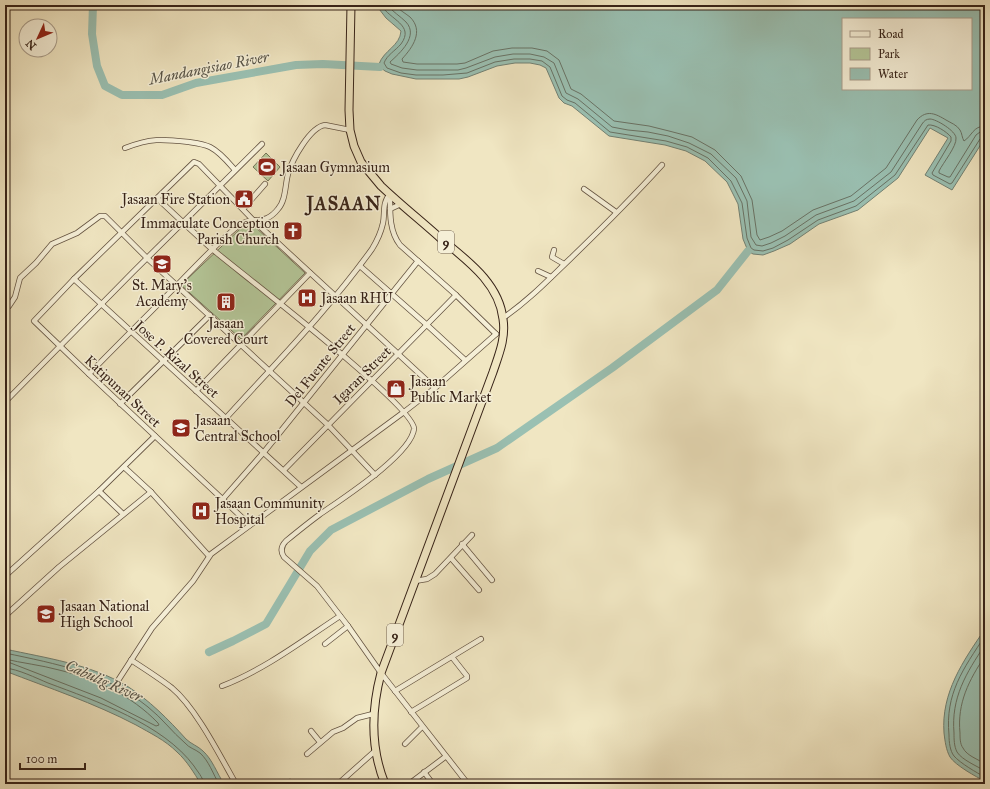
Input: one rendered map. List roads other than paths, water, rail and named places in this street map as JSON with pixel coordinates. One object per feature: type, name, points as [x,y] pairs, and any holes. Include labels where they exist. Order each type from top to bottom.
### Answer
[{"type":"highway","name":"9","points":[[350,5],[350,130],[354,146],[361,162],[377,182],[481,274],[496,295],[503,318],[504,334],[501,350],[381,674],[373,714],[373,730],[375,751],[385,784]]},
{"type":"street","points":[[89,374],[238,226],[248,221],[265,220],[280,207],[293,160],[314,130],[326,125],[350,130]]},
{"type":"street","points":[[125,148],[154,139],[202,144],[215,150],[235,170]]},
{"type":"street","points":[[5,402],[262,144]]},
{"type":"street","points":[[74,280],[189,166],[195,162],[199,164],[254,221],[435,388]]},
{"type":"street","points":[[503,318],[525,301],[551,277],[636,193],[662,165]]},
{"type":"street","points":[[242,209],[266,184]]},
{"type":"street","points":[[584,189],[616,212]]},
{"type":"street","points":[[390,194],[392,230],[395,239],[496,334]]},
{"type":"street","points":[[226,418],[309,327],[360,266],[379,236],[383,223],[385,201],[390,194]]},
{"type":"street","points":[[157,198],[213,250],[281,303],[372,381],[404,412],[413,423],[413,433],[398,454],[375,475],[319,515],[286,541],[282,548],[282,555],[317,586],[348,626],[381,674],[445,757],[468,784]]},
{"type":"street","points":[[390,209],[401,204]]},
{"type":"street","points":[[5,309],[15,297],[20,278],[36,263],[52,244],[77,233],[100,216],[105,216],[147,258],[328,425],[375,475]]},
{"type":"street","points":[[554,250],[552,257],[564,264]]},
{"type":"street","name":"Del Fuente Street","points":[[222,500],[264,452],[418,262]]},
{"type":"street","points":[[360,266],[465,360]]},
{"type":"street","points":[[538,271],[551,277]]},
{"type":"street","points":[[196,391],[310,273]]},
{"type":"street","name":"Jose P. Rizal Street","points":[[74,280],[301,487]]},
{"type":"street","name":"Katipunan Street","points":[[74,280],[34,321],[120,404],[250,525]]},
{"type":"street","name":"Igaran Street","points":[[284,470],[456,295]]},
{"type":"street","points":[[120,404],[210,315]]},
{"type":"street","points":[[119,679],[152,628],[197,576],[209,556],[404,412],[435,388],[496,334],[504,334]]},
{"type":"street","points":[[6,572],[99,491],[154,436]]},
{"type":"street","points":[[124,466],[151,492],[209,556]]},
{"type":"street","points":[[99,491],[123,514]]},
{"type":"street","points":[[5,616],[59,567],[151,492]]},
{"type":"street","points":[[415,581],[427,579],[432,576],[472,535]]},
{"type":"street","points":[[462,544],[492,580]]},
{"type":"street","points":[[450,558],[479,590]]},
{"type":"street","points":[[222,686],[267,663],[340,616]]},
{"type":"street","points":[[325,644],[348,626]]},
{"type":"street","points":[[395,691],[481,639]]},
{"type":"street","points":[[411,712],[467,678],[452,657]]},
{"type":"street","points":[[131,660],[173,689],[187,705],[199,721],[236,784]]},
{"type":"street","points":[[307,754],[333,732],[357,718],[373,714]]},
{"type":"street","points":[[405,744],[422,727]]},
{"type":"street","points":[[311,731],[320,742]]},
{"type":"street","points":[[338,784],[375,751]]},
{"type":"street","points":[[409,784],[445,757]]},
{"type":"street","points":[[424,772],[433,784]]},
{"type":"water","points":[[376,5],[985,5],[985,138],[952,190],[925,175],[948,138],[930,128],[898,178],[858,210],[819,224],[790,244],[774,251],[763,255],[753,254],[748,251],[743,239],[738,204],[727,182],[705,161],[686,151],[665,145],[609,136],[572,106],[564,103],[559,98],[546,68],[540,65],[515,63],[497,66],[459,79],[416,79],[392,74],[385,71],[379,64],[384,55],[398,41],[401,31],[386,18]]},
{"type":"water","points":[[985,629],[985,781],[971,774],[950,757],[944,733],[944,718],[946,704],[955,678]]},
{"type":"water","name":"Cabulig River","points":[[5,649],[83,667],[113,678],[127,686],[143,697],[188,741],[206,754],[224,784],[201,784],[187,763],[168,744],[136,725],[88,703],[5,671]]},
{"type":"waterway","name":"Mandangisiao River","points":[[93,5],[92,34],[97,66],[105,86],[122,95],[162,95],[196,83],[296,65],[323,64],[380,67]]},
{"type":"waterway","points":[[209,652],[266,624],[310,551],[331,530],[428,479],[497,448],[612,368],[717,290],[748,251]]},
{"type":"place","name":"Jasaan Gymnasium","points":[[267,167]]},
{"type":"place","name":"Jasaan Fire Station","points":[[244,199]]},
{"type":"place","name":"Immaculate Conception Parish Church","points":[[293,231]]},
{"type":"place","name":"St. Mary's Academy","points":[[162,264]]},
{"type":"place","name":"Jasaan RHU","points":[[307,298]]},
{"type":"place","name":"Jasaan Covered Court","points":[[226,302]]},
{"type":"place","name":"Jasaan Public Market","points":[[396,389]]},
{"type":"place","name":"Jasaan Central School","points":[[181,428]]},
{"type":"place","name":"Jasaan Community Hospital","points":[[201,511]]},
{"type":"place","name":"Jasaan National High School","points":[[46,614]]},
{"type":"district","name":"JASAAN","points":[[344,204]]}]
